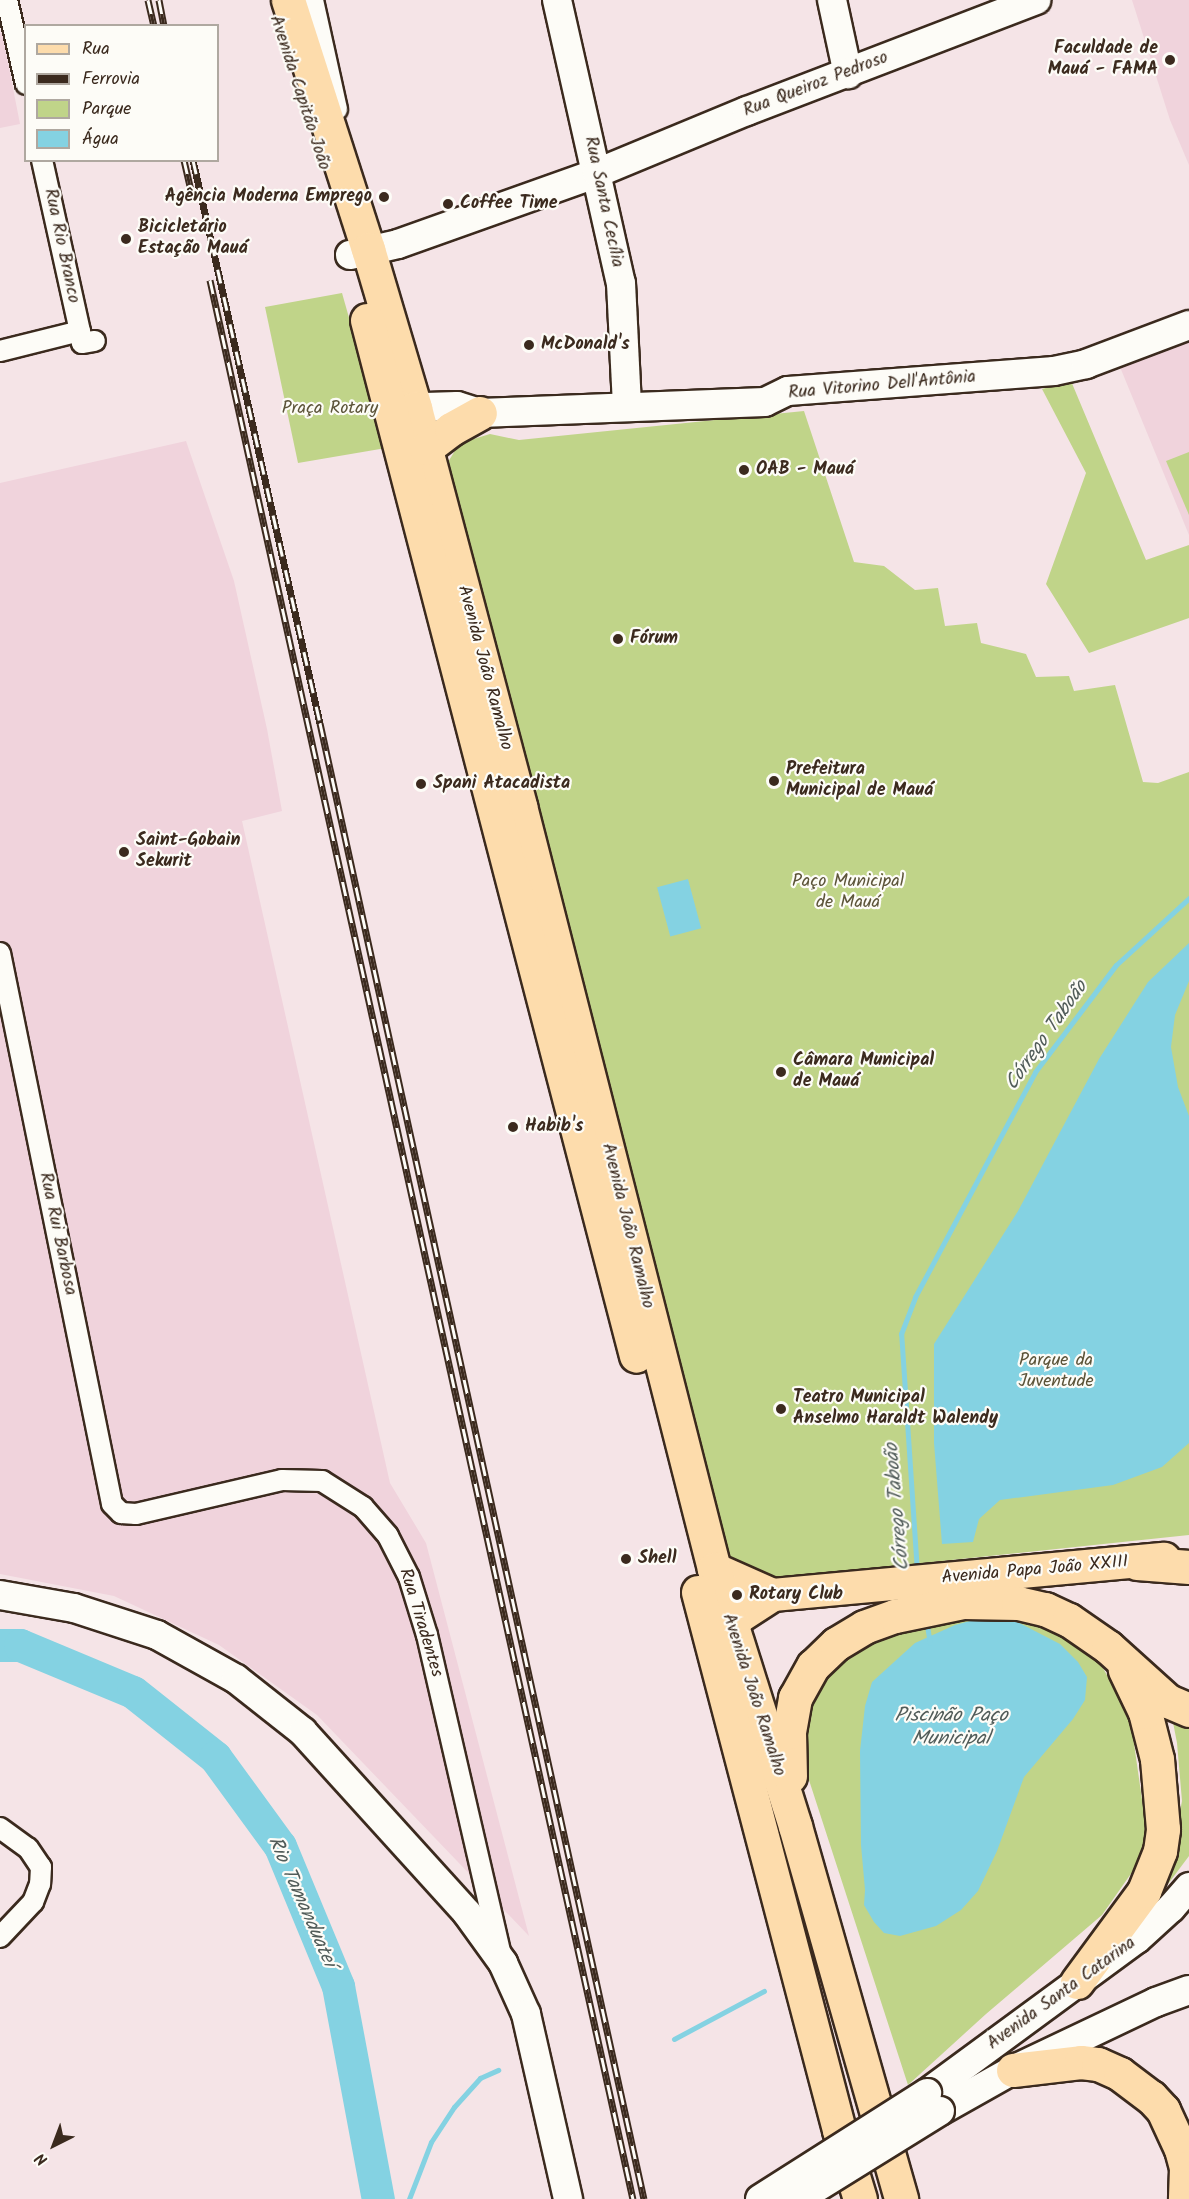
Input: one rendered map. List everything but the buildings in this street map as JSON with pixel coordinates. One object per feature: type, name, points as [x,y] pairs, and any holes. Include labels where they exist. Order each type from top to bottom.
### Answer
[{"type":"highway","name":"Avenida Capitão João","points":[[269,0],[359,252]]},
{"type":"highway","name":"Avenida Capitão João","points":[[288,0],[337,150],[359,252]]},
{"type":"highway","name":"Avenida João Ramalho","points":[[359,252],[367,319],[402,408],[426,448],[714,1569],[722,1639],[795,1826],[901,2199]]},
{"type":"highway","name":"Avenida João Ramalho","points":[[359,252],[402,408],[722,1639],[839,2130],[860,2199]]},
{"type":"highway","points":[[426,448],[451,429],[480,413]]},
{"type":"highway","points":[[1137,1563],[1189,1567]]},
{"type":"highway","points":[[795,1826],[789,1763],[789,1732],[795,1698],[813,1666],[836,1644],[864,1627],[965,1589],[1045,1610],[1086,1630],[1168,1701],[1189,1710]]},
{"type":"highway","points":[[1077,1982],[1144,1891],[1160,1851],[1163,1829],[1156,1759],[1145,1712],[1120,1660]]},
{"type":"highway","points":[[1013,2070],[1081,2062],[1098,2064],[1120,2074],[1151,2097],[1163,2110],[1181,2149],[1186,2168],[1185,2199]]},
{"type":"main road","name":"Avenida Papa João XXIII","points":[[722,1639],[747,1611],[772,1595],[878,1585],[965,1589],[1189,1555]]},
{"type":"main road","name":"Avenida Papa João XXIII","points":[[714,1569],[772,1595]]},
{"type":"street","points":[[7,0],[24,75]]},
{"type":"street","points":[[313,0],[337,103],[337,150]]},
{"type":"street","name":"Rua Santa Cecília","points":[[557,0],[621,283],[627,408]]},
{"type":"street","points":[[832,0],[848,74]]},
{"type":"street","name":"Rua Queiroz Pedroso","points":[[359,252],[398,244],[597,173],[848,74],[1003,7],[1036,0]]},
{"type":"street","name":"Rua Rio Branco","points":[[0,351],[87,336],[43,162]]},
{"type":"street","name":"Rua Vitorino Dell'Antônia","points":[[402,408],[458,406],[480,413],[765,402],[788,390],[1054,371],[1086,364],[1189,325]]},
{"type":"street","name":"Rua Rui Barbosa","points":[[0,952],[112,1504],[121,1514]]},
{"type":"street","name":"Rua Tiradentes","points":[[121,1514],[136,1514],[282,1480],[322,1481],[363,1508],[388,1536],[409,1577],[427,1635],[503,1963]]},
{"type":"street","points":[[0,1594],[74,1608],[158,1635],[236,1679],[303,1732],[467,1913],[503,1963],[526,2014],[568,2199]]},
{"type":"street","points":[[0,1828],[28,1848],[41,1867],[40,1884],[33,1902],[0,1937]]},
{"type":"street","name":"Avenida Santa Catarina","points":[[934,2102],[1077,1982],[1153,1926],[1189,1887]]},
{"type":"street","name":"Avenida Santa Catarina","points":[[934,2102],[1013,2070],[1156,2002],[1189,1990]]},
{"type":"street","points":[[760,2199],[934,2102]]},
{"type":"street","points":[[798,2199],[934,2102]]},
{"type":"shaded area","name":"Faculdade de Mauá - FAMA","points":[[1132,0],[1189,0],[1189,165],[1170,120]]},
{"type":"shaded area","points":[[2,32],[20,124],[0,128],[0,33]]},
{"type":"shaded area","points":[[1189,340],[1189,535],[1120,367]]},
{"type":"shaded area","points":[[186,441],[234,581],[267,729],[282,811],[242,821],[390,1483],[426,1543],[529,1936],[317,1715],[219,1645],[114,1596],[0,1574],[0,483]]},
{"type":"green space","name":"Praça Rotary","points":[[342,293],[386,448],[298,463],[265,307]]},
{"type":"green space","points":[[1071,381],[1146,560],[1189,545],[1189,618],[1089,653],[1046,584],[1086,473],[1042,389]]},
{"type":"green space","name":"Paço Municipal de Mauá","points":[[804,411],[854,562],[884,566],[915,590],[938,588],[945,626],[977,623],[981,643],[1026,654],[1036,677],[1069,676],[1074,691],[1115,685],[1143,782],[1158,783],[1189,772],[1189,1535],[753,1581],[724,1558],[448,462],[456,449],[467,441],[490,434],[519,440]]},
{"type":"green space","points":[[1189,452],[1189,515],[1166,461]]},
{"type":"green space","points":[[992,1610],[1090,1645],[1130,1716],[1149,1848],[1102,1915],[986,2014],[908,2085],[808,1777],[808,1714],[827,1676],[860,1643],[908,1629]]},
{"type":"green space","points":[[1171,1712],[1189,1718],[1189,1856],[1165,1888],[1182,1801],[1177,1743]]},
{"type":"water","points":[[688,879],[701,928],[670,937],[657,887]]},
{"type":"water","name":"Parque da Juventude","points":[[1189,943],[1189,981],[1175,1015],[1171,1047],[1178,1087],[1189,1116],[1189,1443],[1162,1467],[1113,1485],[1000,1500],[979,1519],[973,1542],[942,1544],[934,1443],[934,1344],[1018,1211],[1099,1059],[1148,982]]},
{"type":"water","name":"Piscinão Paço Municipal","points":[[1000,1613],[1060,1644],[1078,1662],[1087,1677],[1085,1700],[1073,1719],[1024,1777],[997,1851],[978,1891],[961,1910],[936,1926],[900,1936],[884,1933],[864,1905],[861,1845],[860,1751],[865,1706],[872,1682],[915,1643],[955,1625]]},
{"type":"waterway","name":"Córrego Taboão","points":[[917,1572],[901,1334],[915,1297],[1035,1072],[1116,965],[1189,898]]},
{"type":"waterway","name":"Córrego Taboão","points":[[926,1619],[930,1643]]},
{"type":"waterway","name":"Rio Tamanduateí","points":[[0,1645],[20,1645],[133,1692],[215,1757],[280,1846],[338,1986],[378,2199]]},
{"type":"waterway","name":"Córrego Taboão","points":[[674,2039],[764,1991]]},
{"type":"waterway","points":[[409,2199],[431,2142],[454,2107],[480,2078],[498,2070]]},
{"type":"railway","points":[[148,0],[154,24]]},
{"type":"railway","points":[[159,0],[164,24]]},
{"type":"railway","points":[[184,162],[192,195]]},
{"type":"railway","points":[[193,162],[320,723],[644,2199]]},
{"type":"railway","points":[[210,280],[633,2199]]},
{"type":"place","name":"Faculdade de Mauá - FAMA","points":[[1170,60]]},
{"type":"place","name":"Agência Moderna Emprego","points":[[384,197]]},
{"type":"place","name":"Coffee Time","points":[[448,204]]},
{"type":"place","name":"Bicicletário Estação Mauá","points":[[126,239]]},
{"type":"place","name":"McDonald's","points":[[529,345]]},
{"type":"place","name":"OAB - Mauá","points":[[744,470]]},
{"type":"place","name":"Fórum","points":[[618,639]]},
{"type":"place","name":"Prefeitura Municipal de Mauá","points":[[774,781]]},
{"type":"place","name":"Spani Atacadista","points":[[421,784]]},
{"type":"place","name":"Saint-Gobain Sekurit","points":[[124,852]]},
{"type":"place","name":"Câmara Municipal de Mauá","points":[[781,1072]]},
{"type":"place","name":"Habib's","points":[[513,1127]]},
{"type":"place","name":"Teatro Municipal Anselmo Haraldt Walendy","points":[[781,1409]]},
{"type":"place","name":"Shell","points":[[626,1559]]},
{"type":"place","name":"Rotary Club","points":[[737,1595]]}]
